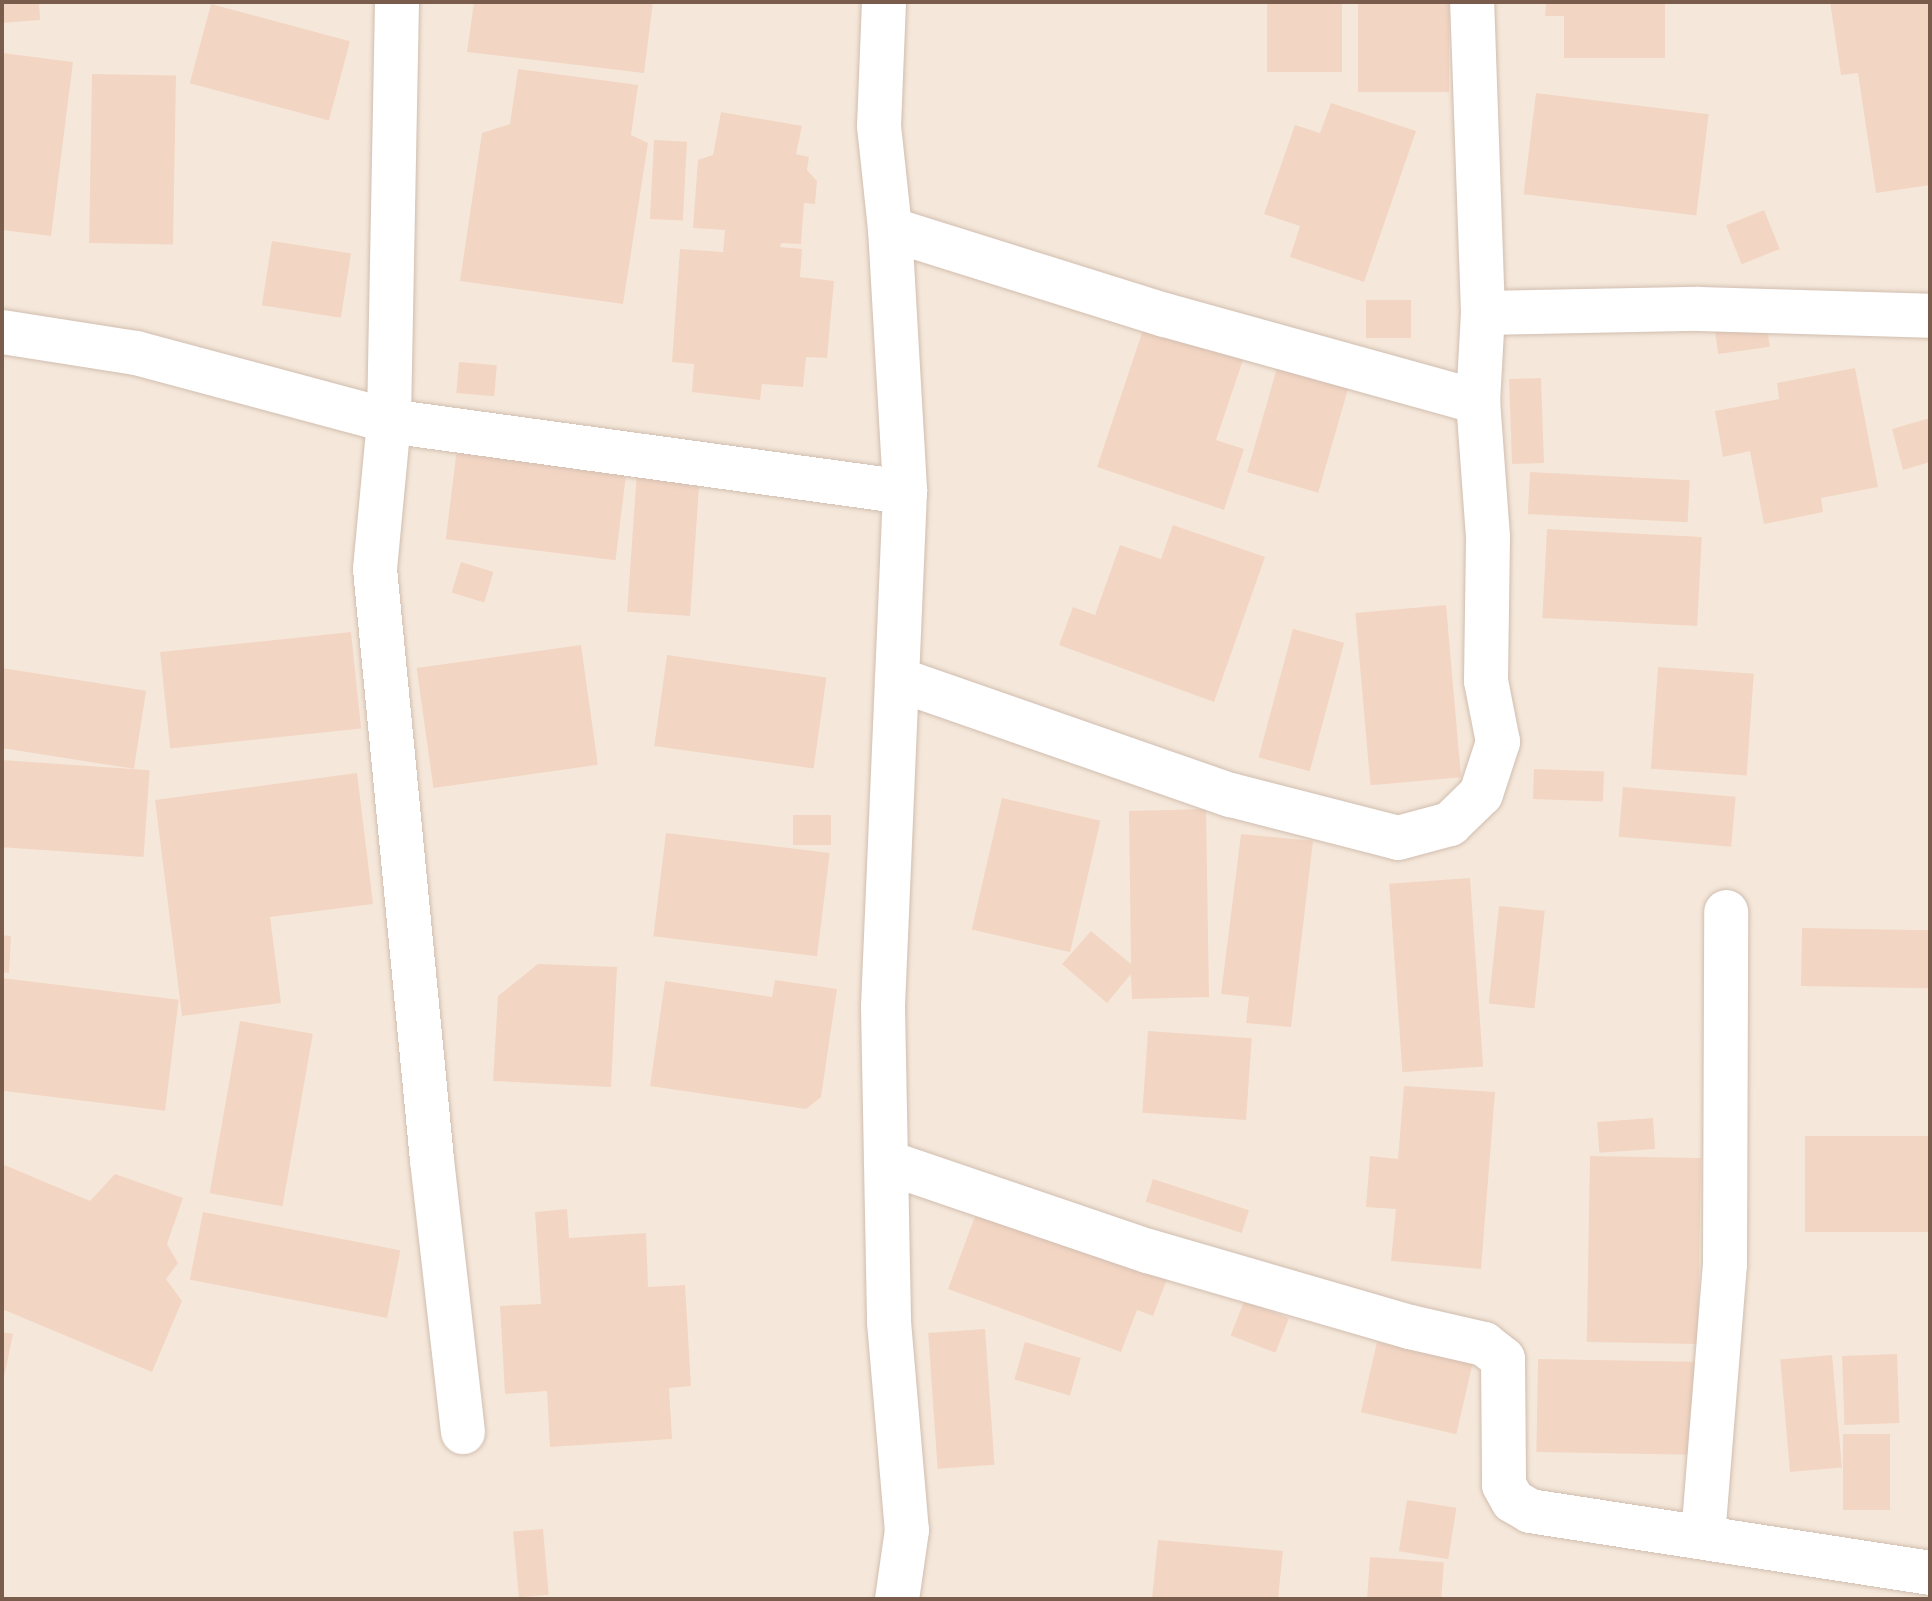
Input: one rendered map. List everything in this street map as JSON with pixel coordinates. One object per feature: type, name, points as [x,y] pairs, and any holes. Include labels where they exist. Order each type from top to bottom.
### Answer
[{"type":"street","points":[[397,2],[389,421],[375,569],[432,1160],[463,1432]]},
{"type":"street","points":[[884,2],[879,126],[890,229],[905,492],[883,1007],[889,1322],[907,1530],[897,1599]]},
{"type":"street","points":[[897,679],[1246,799],[1398,838],[1450,824],[1481,794],[1498,742],[1486,681],[1488,537],[1478,402],[1483,313],[1472,2]]},
{"type":"street","points":[[890,229],[1165,315],[1478,402]]},
{"type":"street","points":[[1483,313],[1699,309],[1930,316]]},
{"type":"street","points":[[2,332],[136,353],[389,421],[905,492]]},
{"type":"street","points":[[1703,1537],[1725,1265],[1726,912]]},
{"type":"street","points":[[886,1162],[1148,1251],[1410,1327],[1484,1344],[1503,1359],[1504,1485],[1513,1501],[1530,1511],[1930,1573]]},
{"type":"shaded area","points":[[2,2],[1930,2],[1930,1599],[2,1599]]},
{"type":"building","points":[[2,2],[39,2],[40,20],[2,23]]},
{"type":"building","points":[[474,2],[653,2],[644,73],[467,52]]},
{"type":"building","points":[[1267,2],[1342,2],[1342,72],[1267,72]]},
{"type":"building","points":[[1358,2],[1449,2],[1449,92],[1358,92]]},
{"type":"building","points":[[1546,2],[1665,2],[1665,58],[1564,58],[1564,16],[1545,16]]},
{"type":"building","points":[[1830,2],[1930,2],[1930,185],[1876,193],[1858,73],[1841,75]]},
{"type":"building","points":[[211,4],[350,41],[329,120],[190,83]]},
{"type":"building","points":[[2,53],[73,62],[51,236],[2,230]]},
{"type":"building","points":[[518,69],[638,85],[631,135],[648,143],[623,304],[460,281],[482,133],[510,124]]},
{"type":"building","points":[[92,74],[176,75],[173,244],[89,243]]},
{"type":"building","points":[[1536,93],[1709,114],[1696,215],[1524,194]]},
{"type":"building","points":[[1331,103],[1416,131],[1364,282],[1290,257],[1300,226],[1264,214],[1295,125],[1320,133]]},
{"type":"building","points":[[721,112],[802,126],[796,154],[809,157],[807,170],[817,181],[815,204],[804,203],[801,244],[781,243],[780,247],[802,249],[800,277],[834,281],[827,358],[806,357],[803,387],[762,384],[760,400],[692,392],[694,364],[672,362],[680,249],[723,252],[725,230],[693,228],[698,160],[713,155]]},
{"type":"building","points":[[654,140],[687,142],[683,221],[650,219]]},
{"type":"building","points":[[1764,210],[1780,249],[1742,264],[1726,225]]},
{"type":"building","points":[[272,241],[351,254],[341,318],[262,305]]},
{"type":"building","points":[[1366,300],[1411,300],[1411,338],[1366,338]]},
{"type":"building","points":[[1149,312],[1248,345],[1216,440],[1244,449],[1224,510],[1097,467]]},
{"type":"building","points":[[1766,320],[1770,347],[1718,354],[1715,327]]},
{"type":"building","points":[[1281,354],[1352,374],[1318,493],[1247,472]]},
{"type":"building","points":[[459,362],[497,365],[494,396],[456,393]]},
{"type":"building","points":[[1855,368],[1878,487],[1821,498],[1823,512],[1764,524],[1750,451],[1723,457],[1715,411],[1779,399],[1777,383]]},
{"type":"building","points":[[1541,378],[1544,463],[1512,464],[1509,379]]},
{"type":"building","points":[[1930,418],[1930,462],[1903,470],[1892,429]]},
{"type":"building","points":[[457,448],[627,469],[616,560],[446,539]]},
{"type":"building","points":[[637,471],[700,475],[690,616],[627,612]]},
{"type":"building","points":[[1530,472],[1690,480],[1688,522],[1528,514]]},
{"type":"building","points":[[1173,525],[1265,557],[1214,702],[1059,645],[1073,607],[1095,615],[1120,545],[1161,559]]},
{"type":"building","points":[[1547,529],[1702,537],[1697,626],[1542,618]]},
{"type":"building","points":[[461,562],[494,572],[484,603],[452,593]]},
{"type":"building","points":[[1446,605],[1461,777],[1370,785],[1355,613]]},
{"type":"building","points":[[1293,629],[1344,643],[1310,771],[1259,757]]},
{"type":"building","points":[[351,632],[361,728],[170,749],[160,652]]},
{"type":"building","points":[[581,645],[598,765],[433,788],[417,668]]},
{"type":"building","points":[[667,655],[826,677],[814,769],[654,746]]},
{"type":"building","points":[[1658,667],[1754,674],[1747,775],[1651,769]]},
{"type":"building","points":[[2,668],[146,691],[134,769],[2,748]]},
{"type":"building","points":[[2,760],[150,770],[144,857],[2,847]]},
{"type":"building","points":[[1534,769],[1604,771],[1603,801],[1533,799]]},
{"type":"building","points":[[357,773],[373,904],[270,917],[281,1003],[182,1016],[155,800]]},
{"type":"building","points":[[1623,787],[1736,797],[1731,847],[1619,837]]},
{"type":"building","points":[[1002,798],[1100,821],[1070,952],[972,930]]},
{"type":"building","points":[[1206,809],[1209,997],[1132,999],[1131,974],[1107,1003],[1062,964],[1091,931],[1131,964],[1129,811]]},
{"type":"building","points":[[793,815],[831,815],[831,845],[793,845]]},
{"type":"building","points":[[666,833],[830,853],[817,956],[653,936]]},
{"type":"building","points":[[1241,834],[1313,841],[1291,1027],[1246,1023],[1249,997],[1221,994]]},
{"type":"building","points":[[1470,878],[1483,1067],[1402,1072],[1389,884]]},
{"type":"building","points":[[1499,906],[1545,911],[1535,1008],[1489,1003]]},
{"type":"building","points":[[1802,928],[1930,930],[1929,988],[1801,986]]},
{"type":"building","points":[[2,935],[11,936],[9,973],[2,972]]},
{"type":"building","points":[[538,964],[617,967],[611,1087],[493,1081],[498,996]]},
{"type":"building","points":[[2,978],[179,1000],[165,1111],[2,1091]]},
{"type":"building","points":[[775,980],[837,989],[821,1097],[806,1109],[650,1086],[665,981],[772,997]]},
{"type":"building","points":[[240,1021],[313,1034],[282,1206],[210,1193]]},
{"type":"building","points":[[1148,1031],[1252,1038],[1246,1120],[1142,1113]]},
{"type":"building","points":[[1404,1086],[1495,1092],[1481,1269],[1391,1261],[1396,1209],[1366,1207],[1370,1156],[1398,1159]]},
{"type":"building","points":[[1653,1118],[1655,1149],[1599,1153],[1597,1122]]},
{"type":"building","points":[[1805,1136],[1930,1136],[1930,1232],[1805,1232]]},
{"type":"building","points":[[1590,1156],[1701,1158],[1698,1344],[1587,1342]]},
{"type":"building","points":[[2,1164],[90,1201],[115,1174],[183,1198],[167,1244],[178,1263],[166,1279],[182,1301],[152,1372],[2,1309]]},
{"type":"building","points":[[1153,1179],[1249,1210],[1242,1233],[1146,1202]]},
{"type":"building","points":[[567,1209],[569,1238],[646,1233],[648,1287],[685,1285],[691,1386],[669,1388],[672,1439],[550,1447],[547,1391],[505,1394],[500,1306],[541,1304],[535,1212]]},
{"type":"building","points":[[977,1211],[1175,1258],[1153,1316],[1137,1310],[1121,1352],[948,1289]]},
{"type":"building","points":[[203,1212],[400,1250],[387,1318],[190,1280]]},
{"type":"building","points":[[1244,1301],[1289,1318],[1276,1353],[1231,1336]]},
{"type":"building","points":[[985,1329],[994,1465],[938,1469],[928,1333]]},
{"type":"building","points":[[2,1332],[13,1334],[3,1382],[2,1381]]},
{"type":"building","points":[[1025,1342],[1081,1358],[1070,1395],[1014,1379]]},
{"type":"building","points":[[1377,1342],[1472,1364],[1456,1434],[1361,1412]]},
{"type":"building","points":[[1897,1354],[1899,1423],[1844,1425],[1842,1356]]},
{"type":"building","points":[[1832,1355],[1842,1468],[1790,1472],[1780,1360]]},
{"type":"building","points":[[1538,1359],[1722,1362],[1720,1455],[1536,1452]]},
{"type":"building","points":[[1843,1434],[1890,1434],[1890,1510],[1843,1510]]},
{"type":"building","points":[[1407,1500],[1456,1508],[1448,1559],[1399,1551]]},
{"type":"building","points":[[543,1529],[549,1595],[519,1597],[513,1532]]},
{"type":"building","points":[[1158,1540],[1283,1551],[1278,1599],[1152,1599]]},
{"type":"building","points":[[1370,1557],[1444,1562],[1441,1599],[1367,1599]]}]
